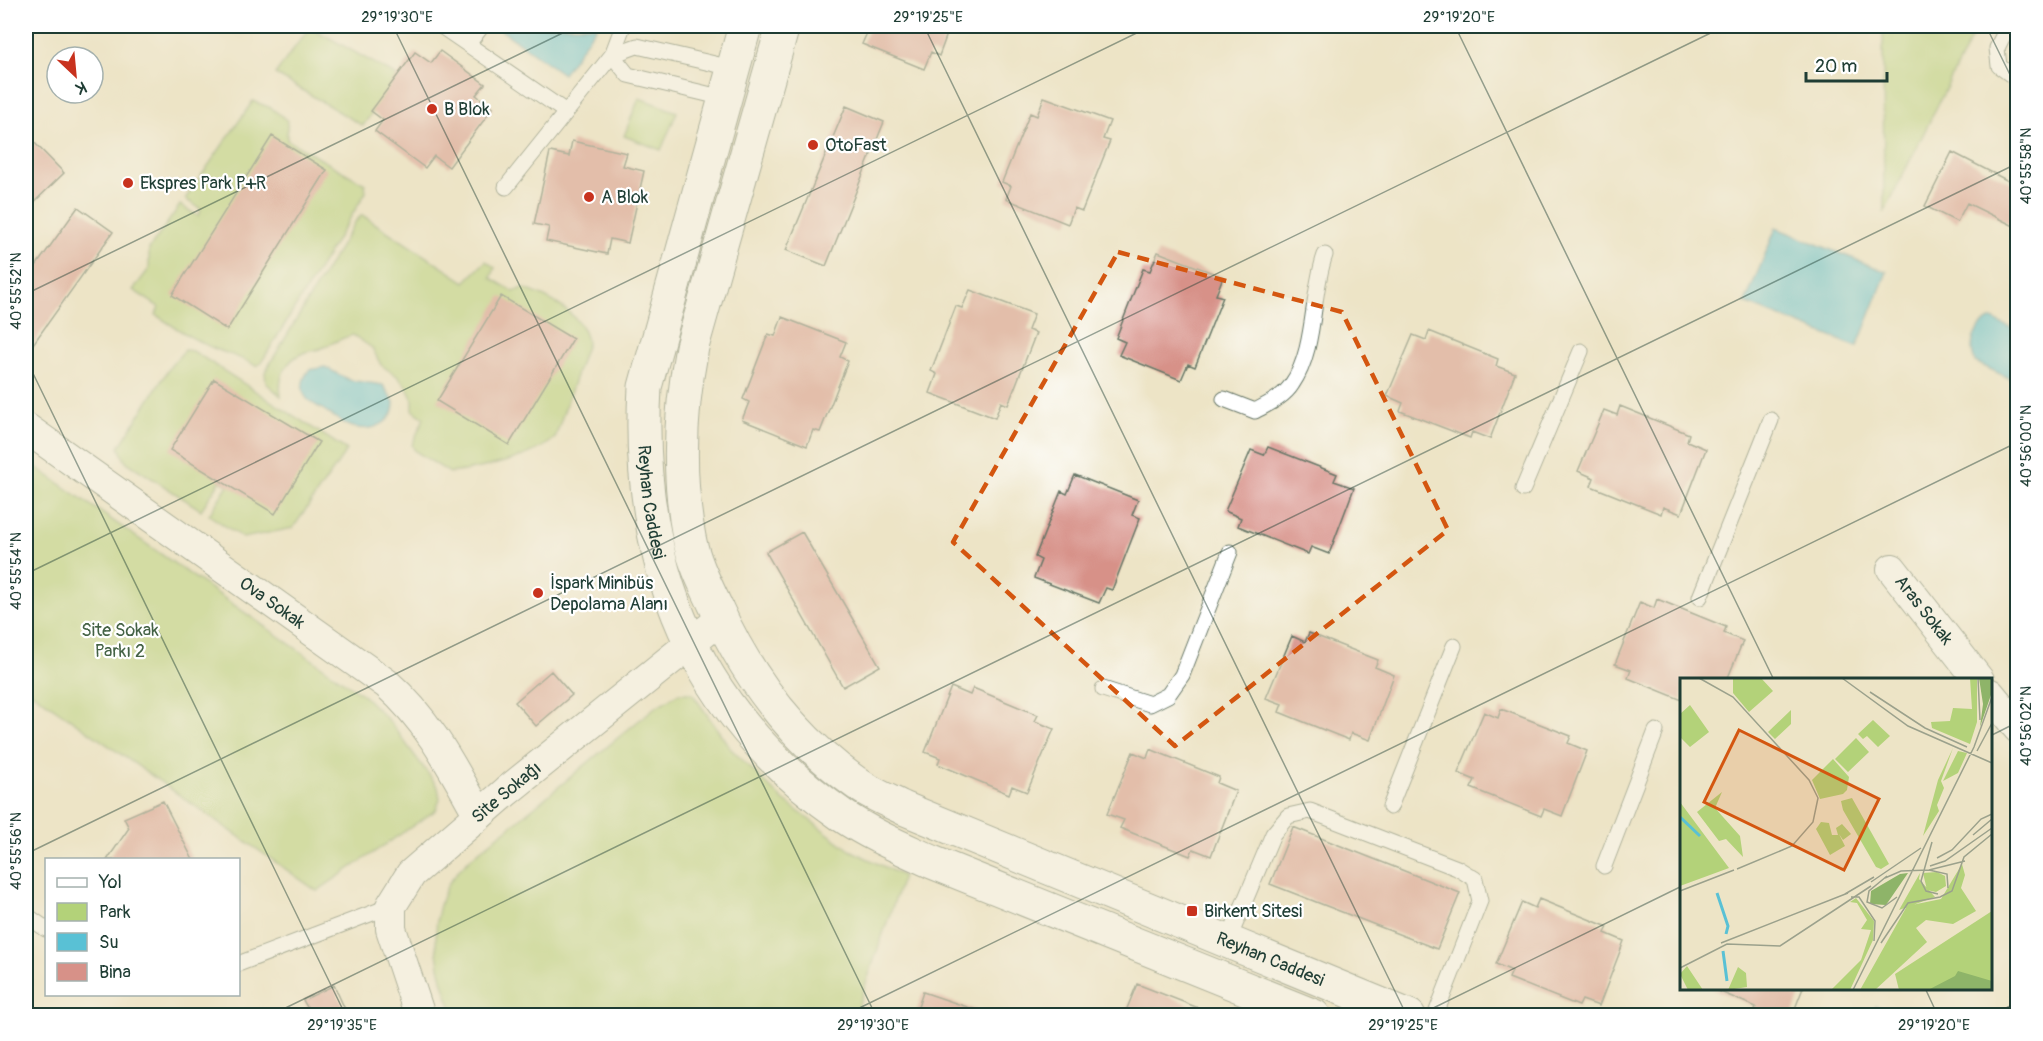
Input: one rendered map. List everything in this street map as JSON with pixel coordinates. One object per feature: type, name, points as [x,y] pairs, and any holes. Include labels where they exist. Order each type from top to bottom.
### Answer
[{"type":"main road","name":"Reyhan Caddesi","points":[[745,26],[645,387],[643,444],[647,490],[656,544],[673,606],[689,642],[720,695],[750,734],[836,810],[886,841],[1314,1016]]},
{"type":"main road","name":"Reyhan Caddesi","points":[[783,26],[761,95],[692,347],[684,388],[681,432],[683,483],[689,539],[721,619],[760,687],[788,723],[822,756],[856,784],[903,808],[1409,1016]]},
{"type":"main road","points":[[728,84],[761,95]]},
{"type":"main road","points":[[1017,896],[1032,860]]},
{"type":"street","name":"Ova Sokak","points":[[26,428],[387,684],[409,704],[433,733],[479,815]]},
{"type":"street","name":"Aras Sokak","points":[[1892,569],[1977,678]]},
{"type":"street","name":"Site Sokağı","points":[[391,906],[411,874],[689,642],[721,619]]},
{"type":"street","points":[[1992,696],[2018,728]]},
{"type":"street","points":[[391,906],[391,929],[420,1016]]},
{"type":"lane","points":[[441,26],[566,112]]},
{"type":"lane","points":[[468,44],[482,26]]},
{"type":"lane","points":[[506,187],[612,55],[623,26]]},
{"type":"lane","points":[[2008,26],[1997,48],[1999,66],[2018,80]]},
{"type":"lane","points":[[612,55],[637,46],[728,84]]},
{"type":"lane","points":[[612,55],[628,75],[728,84]]},
{"type":"lane","points":[[1224,399],[1255,411],[1278,398],[1293,384],[1309,341],[1317,275],[1324,255]]},
{"type":"lane","points":[[1523,489],[1581,351]]},
{"type":"lane","points":[[1700,597],[1771,420]]},
{"type":"lane","points":[[1103,689],[1150,704],[1168,694],[1182,675],[1230,552]]},
{"type":"lane","points":[[1390,807],[1454,646]]},
{"type":"lane","points":[[1604,866],[1656,731]]},
{"type":"lane","points":[[1228,942],[1273,834],[1288,816],[1310,811],[1457,868],[1475,879],[1480,901],[1435,1016]]},
{"type":"lane","points":[[240,963],[391,906]]},
{"type":"lane","points":[[26,915],[45,928]]},
{"type":"highlighted area","points":[[1118,252],[1342,312],[1448,530],[1175,746],[953,542]]},
{"type":"green space","points":[[1883,26],[1977,26],[1884,213]]},
{"type":"green space","points":[[310,27],[397,76],[363,126],[275,74]]},
{"type":"green space","points":[[639,98],[677,112],[661,150],[624,136]]},
{"type":"green space","points":[[253,101],[271,108],[287,120],[287,140],[365,184],[366,192],[261,363],[256,366],[178,329],[156,315],[159,307],[133,290],[149,269],[149,249],[180,205],[198,216],[201,209],[185,199]]},
{"type":"green space","points":[[362,215],[465,282],[486,261],[495,268],[491,278],[514,292],[522,288],[553,301],[579,323],[587,343],[555,438],[546,445],[520,457],[476,469],[450,473],[415,451],[412,445],[424,418],[413,410],[413,400],[406,386],[397,376],[381,365],[372,348],[353,335],[320,349],[305,352],[292,360],[282,376],[281,396],[266,383],[265,372],[355,222]]},
{"type":"green space","points":[[185,350],[193,351],[347,450],[293,528],[243,538],[209,515],[228,485],[220,481],[201,510],[125,461],[119,447],[172,364]]},
{"type":"green space","name":"Site Sokak Parkı 2","points":[[26,460],[363,695],[390,722],[438,787],[440,799],[436,810],[317,891],[26,688]]},
{"type":"green space","points":[[679,693],[692,693],[731,749],[783,800],[850,850],[903,876],[855,1015],[455,1015],[439,967],[436,932],[442,899],[455,874],[480,850],[654,708]]},
{"type":"water","points":[[504,26],[597,26],[563,74],[501,30]]},
{"type":"water","points":[[1776,228],[1887,272],[1857,347],[1745,303]]},
{"type":"water","points":[[1992,319],[2017,331],[2017,382],[1975,362],[1972,349],[1974,337],[1981,326]]},
{"type":"water","points":[[325,367],[349,380],[383,385],[394,402],[393,410],[386,421],[374,427],[353,427],[311,402],[303,393],[304,379],[309,370]]},
{"type":"water","points":[[1875,1006],[1900,1015],[1871,1015]]},
{"type":"building","points":[[870,26],[950,26],[939,56],[931,52],[924,69],[862,44]]},
{"type":"building","name":"B Blok","points":[[440,51],[485,84],[476,95],[493,108],[449,167],[434,156],[425,168],[375,131],[383,120],[371,111],[415,52],[431,63]]},
{"type":"building","points":[[1044,97],[1110,121],[1103,139],[1110,141],[1082,211],[1074,208],[1068,224],[1006,199],[1011,186],[1002,182],[1030,113],[1037,116]]},
{"type":"building","points":[[846,106],[884,122],[826,266],[786,250]]},
{"type":"building","points":[[26,134],[64,173],[26,210]]},
{"type":"building","points":[[272,136],[327,170],[227,330],[172,295]]},
{"type":"building","name":"A Blok","points":[[572,141],[627,153],[623,166],[644,171],[628,243],[610,239],[607,254],[546,241],[549,227],[534,224],[550,152],[569,156]]},
{"type":"building","points":[[1952,152],[2018,186],[2018,228],[1967,203],[1957,222],[1925,206]]},
{"type":"building","points":[[78,207],[113,232],[26,354],[26,280]]},
{"type":"building","points":[[1158,252],[1223,277],[1216,295],[1223,297],[1195,367],[1188,364],[1181,380],[1119,355],[1125,342],[1116,338],[1143,269],[1150,271]]},
{"type":"building","points":[[970,290],[1034,314],[1028,330],[1036,333],[1008,405],[1001,402],[995,418],[930,393],[937,374],[931,371],[956,306],[962,308]]},
{"type":"building","points":[[501,296],[573,339],[509,445],[437,401]]},
{"type":"building","points":[[782,317],[846,342],[840,357],[848,361],[820,432],[813,430],[807,446],[742,420],[749,402],[743,399],[768,334],[775,336]]},
{"type":"building","points":[[1429,331],[1498,359],[1496,366],[1515,373],[1490,439],[1472,432],[1470,438],[1400,411],[1403,403],[1387,396],[1413,335],[1426,340]]},
{"type":"building","points":[[214,379],[319,442],[275,514],[170,450]]},
{"type":"building","points":[[1620,406],[1689,434],[1687,441],[1706,449],[1681,514],[1663,507],[1661,514],[1591,486],[1594,478],[1578,471],[1604,410],[1617,415]]},
{"type":"building","points":[[1268,447],[1337,474],[1334,481],[1354,488],[1329,554],[1311,547],[1308,554],[1238,526],[1241,518],[1225,511],[1251,450],[1264,455]]},
{"type":"building","points":[[1075,475],[1138,500],[1132,515],[1140,518],[1112,590],[1106,588],[1099,603],[1034,578],[1041,560],[1035,557],[1061,491],[1067,494]]},
{"type":"building","points":[[802,532],[880,666],[843,687],[766,552]]},
{"type":"building","points":[[1657,599],[1726,627],[1724,633],[1743,641],[1728,678],[1680,678],[1680,699],[1628,678],[1631,670],[1615,664],[1640,602],[1654,608]]},
{"type":"building","points":[[1309,633],[1378,660],[1375,667],[1394,675],[1370,740],[1351,733],[1349,740],[1279,712],[1282,704],[1266,698],[1292,636],[1305,642]]},
{"type":"building","points":[[551,671],[572,695],[536,726],[515,702]]},
{"type":"building","points":[[951,687],[970,695],[973,688],[1038,715],[1035,721],[1054,729],[1027,792],[1012,786],[1009,794],[938,764],[940,758],[925,752]]},
{"type":"building","points":[[1501,709],[1571,736],[1568,743],[1587,751],[1562,816],[1544,809],[1541,816],[1471,788],[1475,780],[1458,773],[1484,712],[1498,718]]},
{"type":"building","points":[[1150,749],[1219,777],[1217,783],[1236,791],[1211,856],[1193,849],[1190,856],[1120,828],[1124,820],[1107,814],[1133,752],[1147,758]]},
{"type":"building","points":[[163,801],[192,858],[108,858],[129,828],[124,818]]},
{"type":"building","points":[[1293,827],[1460,893],[1437,949],[1270,884]]},
{"type":"building","points":[[1539,899],[1608,927],[1605,933],[1624,941],[1599,1006],[1582,1000],[1579,1006],[1509,978],[1512,971],[1496,964],[1522,902],[1535,908]]},
{"type":"building","points":[[1137,984],[1214,1014],[1214,1016],[1124,1016]]},
{"type":"building","points":[[334,985],[348,1016],[312,1016],[303,1000]]},
{"type":"building","points":[[1716,990],[1802,990],[1792,1016],[1753,1016],[1756,1007]]},
{"type":"building","points":[[923,992],[982,1012],[982,1016],[915,1016]]},
{"type":"place","name":"B Blok","points":[[432,109]]},
{"type":"place","name":"OtoFast","points":[[813,145]]},
{"type":"place","name":"Ekspres Park P+R","points":[[128,183]]},
{"type":"place","name":"A Blok","points":[[589,197]]},
{"type":"place","name":"İspark Minibüs Depolama Alanı","points":[[538,593]]},
{"type":"place","name":"Birkent Sitesi","points":[[1192,911]]}]
